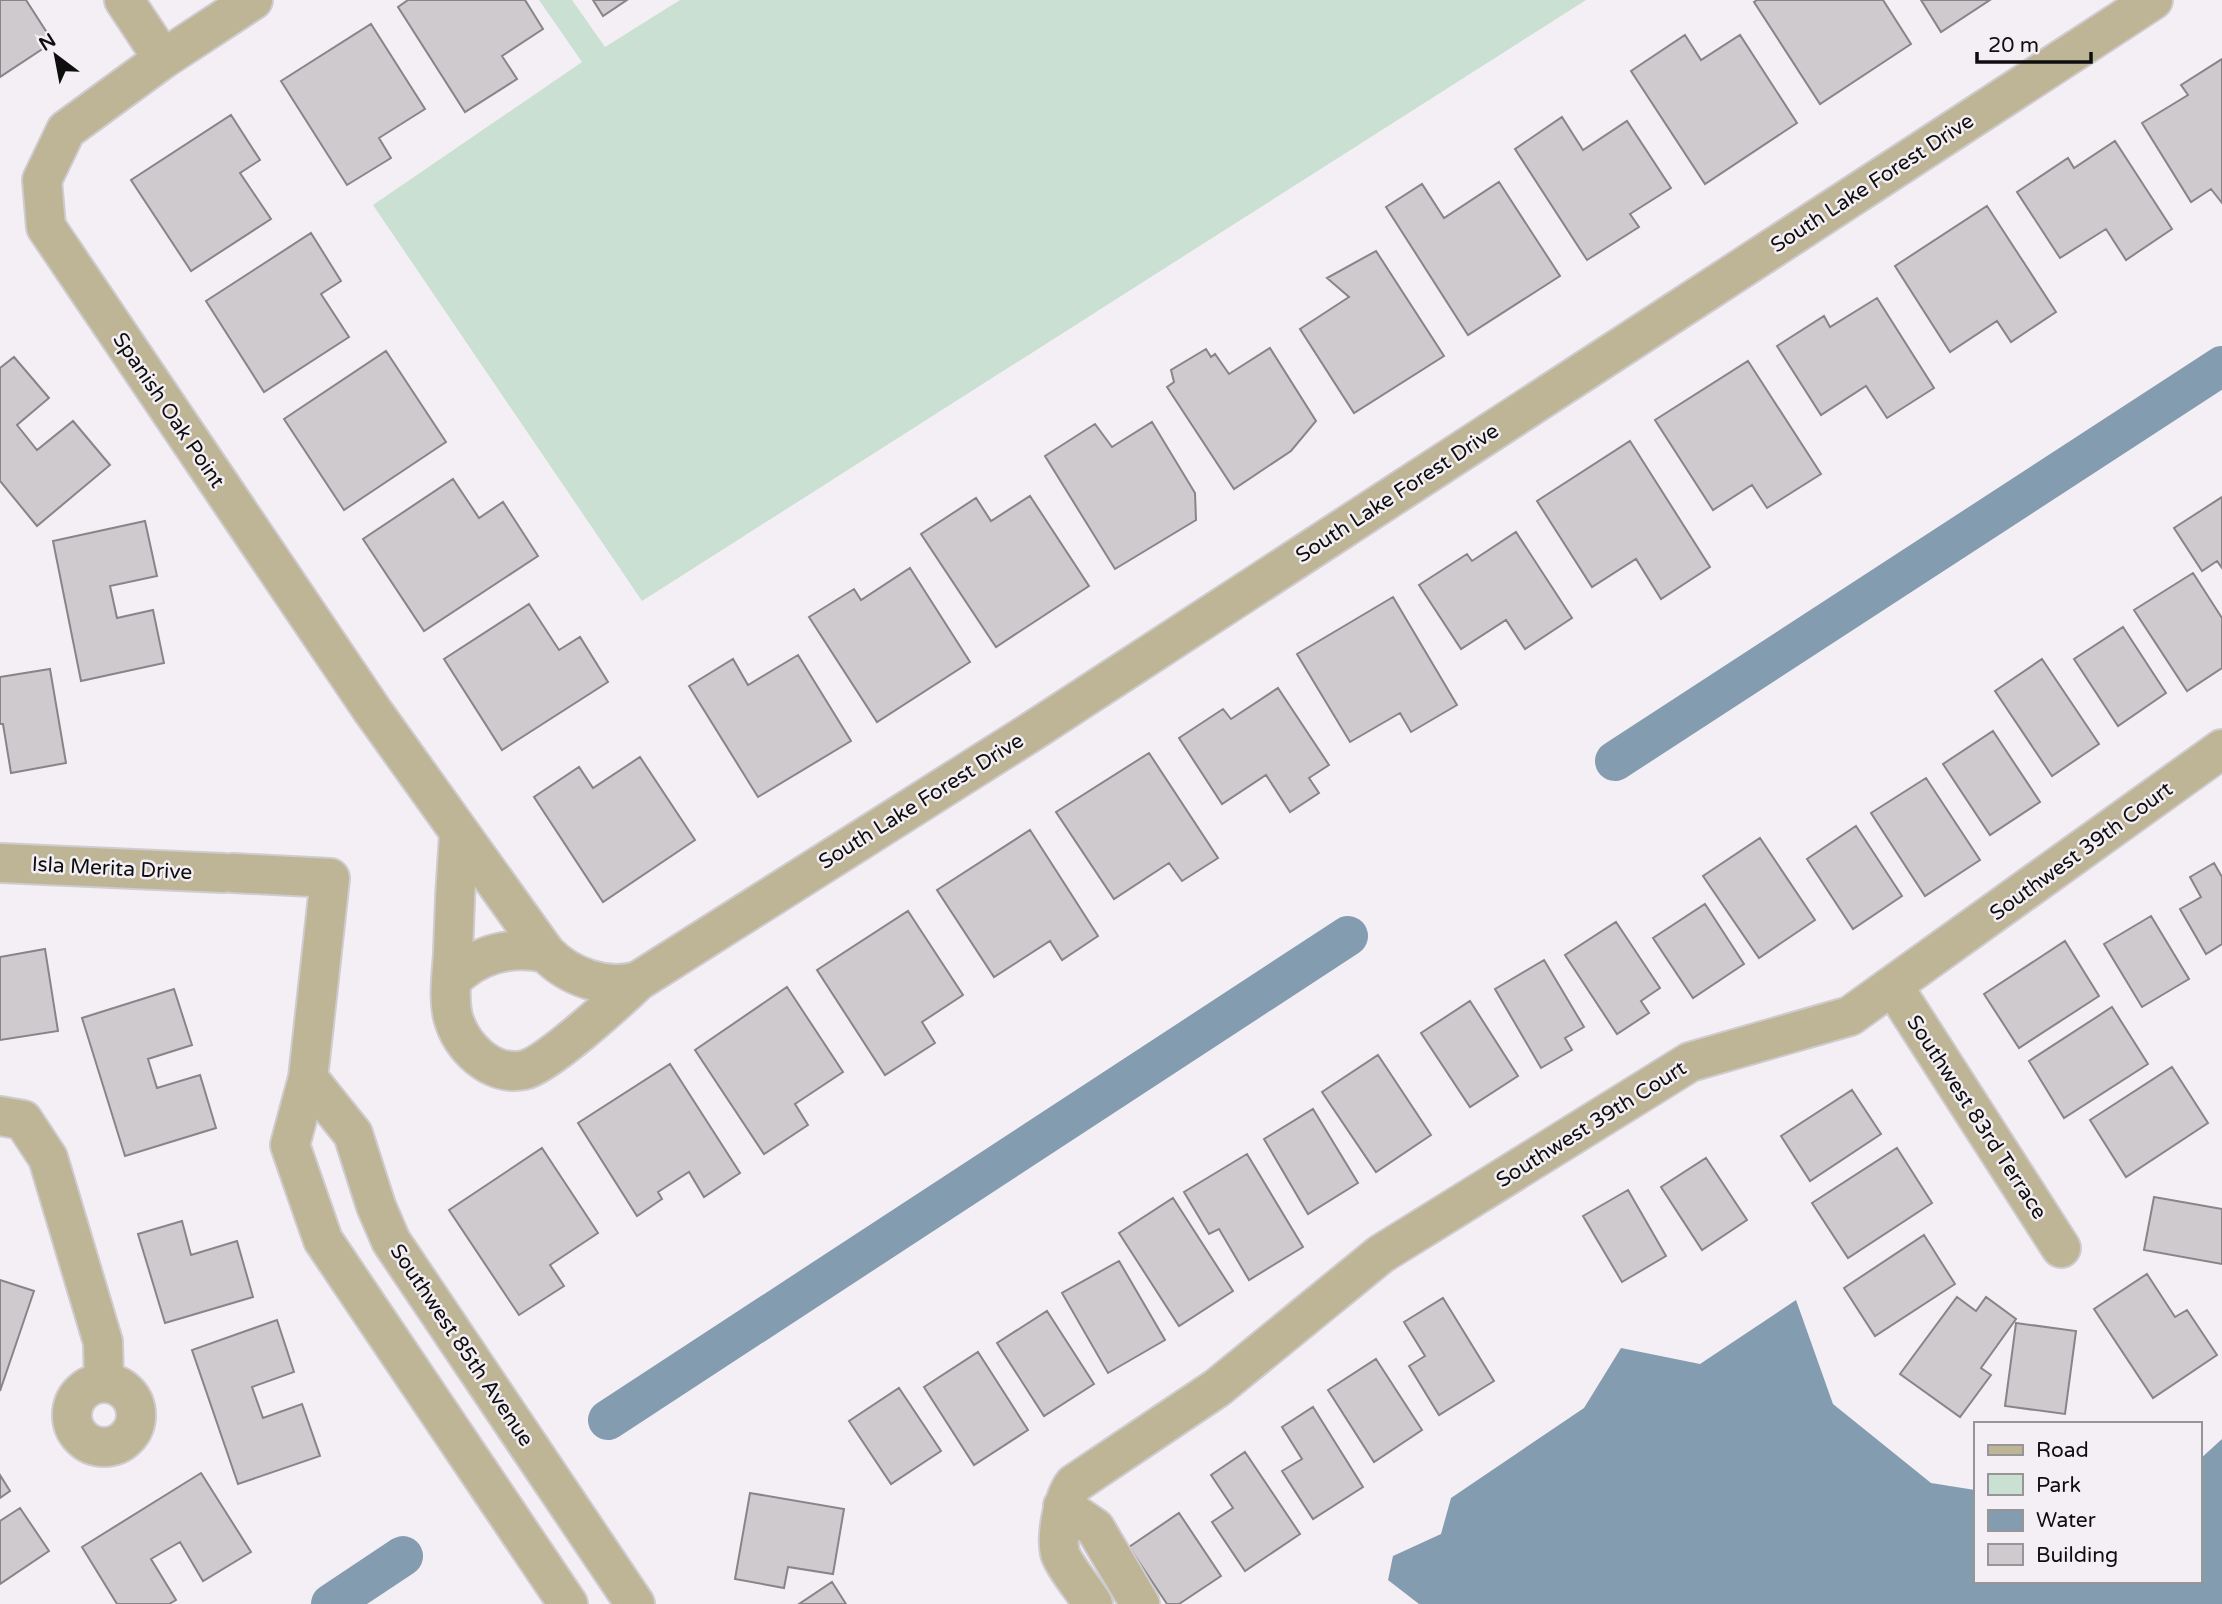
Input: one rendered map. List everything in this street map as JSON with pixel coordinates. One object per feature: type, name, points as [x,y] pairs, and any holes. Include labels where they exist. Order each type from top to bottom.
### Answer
[{"type":"street","points":[[124,0],[163,59]]},
{"type":"street","name":"Spanish Oak Point","points":[[253,0],[163,59],[66,130],[43,180],[46,227],[459,835],[546,953],[561,969],[589,978],[619,986],[638,981]]},
{"type":"street","name":"South Lake Forest Drive","points":[[638,981],[1031,732],[2154,0]]},
{"type":"street","name":"Southwest 39th Court","points":[[1063,1506],[1065,1495],[1074,1484],[1217,1388],[1393,1246],[1690,1062],[1850,1016],[2222,749]]},
{"type":"street","points":[[459,835],[452,981],[453,1016],[468,1047],[484,1062],[500,1069],[524,1070],[596,1020],[638,981]]},
{"type":"street","name":"Isla Merita Drive","points":[[0,863],[330,878],[308,1078]]},
{"type":"street","points":[[452,981],[465,966],[500,951],[524,948],[546,953]]},
{"type":"street","name":"Southwest 83rd Terrace","points":[[1893,986],[2061,1248]]},
{"type":"street","points":[[308,1078],[290,1145],[323,1240],[568,1604]]},
{"type":"street","name":"Southwest 85th Avenue","points":[[308,1078],[353,1134],[376,1206],[391,1241],[635,1604]]},
{"type":"street","points":[[0,1116],[23,1120],[48,1158],[103,1342],[104,1383]]},
{"type":"street","points":[[1063,1506],[1060,1553],[1093,1604]]},
{"type":"street","points":[[1063,1506],[1095,1528],[1140,1604]]},
{"type":"green space","points":[[539,0],[572,0],[605,47],[680,0],[1586,0],[642,601],[373,205],[582,62]]},
{"type":"water","points":[[1796,1300],[1833,1404],[1931,1483],[1974,1490],[1974,1583],[2201,1583],[2201,1458],[2222,1439],[2222,1604],[1419,1604],[1388,1580],[1393,1556],[1441,1534],[1451,1498],[1584,1408],[1621,1348],[1700,1364]]},
{"type":"building","points":[[0,0],[26,0],[53,42],[0,77]]},
{"type":"building","points":[[408,0],[525,0],[543,29],[502,56],[517,79],[465,112],[398,7]]},
{"type":"building","points":[[593,0],[627,0],[603,16]]},
{"type":"building","points":[[1883,0],[1911,44],[1820,104],[1754,2]]},
{"type":"building","points":[[1921,0],[1990,0],[1941,32]]},
{"type":"building","points":[[371,24],[425,109],[379,138],[391,158],[347,185],[281,81]]},
{"type":"building","points":[[1685,35],[1701,60],[1740,35],[1797,123],[1705,184],[1631,71]]},
{"type":"building","points":[[2222,59],[2222,203],[2211,189],[2191,202],[2142,123],[2188,95],[2181,85]]},
{"type":"building","points":[[231,115],[260,160],[240,173],[271,219],[191,271],[131,180]]},
{"type":"building","points":[[1562,117],[1583,150],[1627,121],[1671,188],[1630,214],[1639,227],[1587,260],[1515,149]]},
{"type":"building","points":[[2115,141],[2172,229],[2126,260],[2106,229],[2060,258],[2017,192],[2068,158],[2074,168]]},
{"type":"building","points":[[1499,182],[1560,276],[1468,335],[1386,207],[1422,184],[1444,218]]},
{"type":"building","points":[[1987,206],[2056,312],[2011,342],[1997,321],[1950,352],[1895,266]]},
{"type":"building","points":[[311,233],[341,281],[321,294],[349,337],[264,392],[206,301]]},
{"type":"building","points":[[1376,251],[1444,356],[1354,413],[1300,329],[1349,297],[1327,278]]},
{"type":"building","points":[[1877,298],[1934,388],[1887,418],[1866,386],[1821,415],[1777,346],[1824,316],[1830,327]]},
{"type":"building","points":[[1270,348],[1316,421],[1291,451],[1234,489],[1167,387],[1174,382],[1171,370],[1206,349],[1211,357],[1215,354],[1229,374]]},
{"type":"building","points":[[386,351],[446,442],[344,510],[284,419]]},
{"type":"building","points":[[14,357],[49,398],[17,425],[37,450],[73,421],[110,465],[37,526],[0,481],[0,368]]},
{"type":"building","points":[[1748,361],[1821,474],[1767,508],[1752,485],[1713,510],[1655,420]]},
{"type":"building","points":[[1152,422],[1195,493],[1196,520],[1115,569],[1045,456],[1095,424],[1112,447]]},
{"type":"building","points":[[1630,441],[1710,567],[1661,599],[1636,559],[1592,587],[1537,501]]},
{"type":"building","points":[[453,479],[479,518],[503,502],[538,556],[424,631],[363,539]]},
{"type":"building","points":[[1030,496],[1089,586],[996,647],[921,534],[976,498],[991,521]]},
{"type":"building","points":[[2222,497],[2222,568],[2217,561],[2202,571],[2174,528]]},
{"type":"building","points":[[145,521],[157,576],[110,586],[117,618],[153,610],[164,663],[81,681],[53,541]]},
{"type":"building","points":[[1516,532],[1572,618],[1525,649],[1506,620],[1461,649],[1419,585],[1467,554],[1472,561]]},
{"type":"building","points":[[910,568],[970,662],[877,722],[809,617],[854,589],[861,600]]},
{"type":"building","points":[[2193,573],[2222,618],[2222,668],[2187,691],[2134,610]]},
{"type":"building","points":[[1393,597],[1457,705],[1411,732],[1400,713],[1350,742],[1297,654]]},
{"type":"building","points":[[529,604],[559,650],[580,637],[608,682],[502,750],[444,659]]},
{"type":"building","points":[[2123,627],[2166,693],[2118,726],[2074,659]]},
{"type":"building","points":[[798,655],[851,741],[758,797],[689,686],[733,659],[748,685]]},
{"type":"building","points":[[2042,659],[2099,744],[2052,776],[1995,691]]},
{"type":"building","points":[[50,669],[66,763],[11,773],[3,724],[0,724],[0,677]]},
{"type":"building","points":[[1278,688],[1329,765],[1309,778],[1319,793],[1290,812],[1266,775],[1222,804],[1179,738],[1223,709],[1231,719]]},
{"type":"building","points":[[1993,731],[2040,802],[1990,835],[1943,764]]},
{"type":"building","points":[[1149,753],[1218,858],[1182,881],[1169,863],[1114,899],[1056,812]]},
{"type":"building","points":[[640,757],[695,840],[603,902],[534,797],[579,767],[593,788]]},
{"type":"building","points":[[1926,778],[1980,860],[1925,896],[1871,813]]},
{"type":"building","points":[[1856,826],[1902,896],[1853,929],[1807,859]]},
{"type":"building","points":[[1030,830],[1098,936],[1062,960],[1050,941],[994,977],[937,890]]},
{"type":"building","points":[[1760,838],[1815,920],[1759,958],[1703,876]]},
{"type":"building","points":[[2214,863],[2222,877],[2222,944],[2206,954],[2180,909],[2201,897],[2190,877]]},
{"type":"building","points":[[1705,904],[1744,964],[1693,998],[1653,938]]},
{"type":"building","points":[[908,911],[963,995],[922,1022],[935,1043],[885,1075],[817,970]]},
{"type":"building","points":[[2151,916],[2189,979],[2142,1007],[2104,944]]},
{"type":"building","points":[[1616,922],[1660,988],[1641,1001],[1649,1013],[1617,1034],[1565,955]]},
{"type":"building","points":[[2065,941],[2099,996],[2019,1048],[1984,994]]},
{"type":"building","points":[[45,949],[58,1031],[0,1040],[0,957]]},
{"type":"building","points":[[1544,960],[1584,1027],[1565,1038],[1572,1050],[1541,1068],[1495,989]]},
{"type":"building","points":[[787,987],[843,1072],[795,1104],[808,1125],[764,1154],[695,1050]]},
{"type":"building","points":[[174,989],[192,1045],[148,1059],[157,1088],[200,1075],[216,1128],[125,1156],[82,1018]]},
{"type":"building","points":[[1470,1001],[1518,1076],[1470,1107],[1421,1033]]},
{"type":"building","points":[[2112,1007],[2148,1064],[2064,1118],[2029,1061]]},
{"type":"building","points":[[1378,1055],[1431,1135],[1376,1172],[1322,1092]]},
{"type":"building","points":[[670,1064],[740,1173],[704,1197],[689,1172],[658,1192],[662,1199],[637,1216],[578,1123]]},
{"type":"building","points":[[2172,1067],[2208,1123],[2126,1177],[2090,1120]]},
{"type":"building","points":[[1852,1090],[1881,1134],[1810,1181],[1781,1136]]},
{"type":"building","points":[[1313,1109],[1358,1183],[1308,1214],[1264,1139]]},
{"type":"building","points":[[542,1148],[598,1233],[550,1265],[564,1286],[519,1315],[449,1210]]},
{"type":"building","points":[[1897,1148],[1932,1203],[1848,1258],[1812,1203]]},
{"type":"building","points":[[1247,1154],[1303,1247],[1249,1280],[1219,1229],[1209,1234],[1184,1192]]},
{"type":"building","points":[[1706,1158],[1747,1220],[1702,1250],[1661,1187]]},
{"type":"building","points":[[1628,1190],[1666,1256],[1622,1282],[1583,1216]]},
{"type":"building","points":[[2154,1197],[2222,1209],[2222,1264],[2144,1250]]},
{"type":"building","points":[[1173,1198],[1233,1291],[1179,1326],[1119,1233]]},
{"type":"building","points":[[182,1221],[191,1255],[237,1241],[253,1297],[165,1323],[138,1234]]},
{"type":"building","points":[[1924,1235],[1955,1284],[1875,1336],[1844,1288]]},
{"type":"building","points":[[1119,1261],[1165,1340],[1108,1373],[1062,1293]]},
{"type":"building","points":[[2147,1274],[2175,1317],[2187,1310],[2217,1355],[2153,1398],[2094,1309]]},
{"type":"building","points":[[0,1280],[34,1291],[0,1391]]},
{"type":"building","points":[[1957,1297],[1976,1311],[1986,1297],[2016,1319],[1981,1368],[1991,1375],[1960,1417],[1900,1374]]},
{"type":"building","points":[[1443,1298],[1494,1381],[1439,1415],[1409,1366],[1425,1356],[1404,1322]]},
{"type":"building","points":[[1047,1311],[1094,1384],[1044,1416],[997,1343]]},
{"type":"building","points":[[277,1320],[294,1372],[252,1387],[263,1418],[302,1404],[320,1456],[238,1484],[192,1350]]},
{"type":"building","points":[[2016,1323],[2076,1331],[2065,1414],[2005,1406]]},
{"type":"building","points":[[978,1352],[1028,1430],[974,1465],[924,1387]]},
{"type":"building","points":[[1376,1359],[1422,1430],[1374,1462],[1328,1390]]},
{"type":"building","points":[[899,1388],[941,1451],[891,1484],[849,1421]]},
{"type":"building","points":[[1313,1407],[1363,1487],[1313,1519],[1282,1471],[1302,1459],[1282,1427]]},
{"type":"building","points":[[1245,1452],[1300,1534],[1245,1571],[1212,1522],[1233,1508],[1211,1475]]},
{"type":"building","points":[[201,1473],[251,1552],[203,1581],[180,1542],[151,1559],[176,1600],[169,1604],[117,1604],[82,1547]]},
{"type":"building","points":[[0,1475],[10,1491],[0,1498]]},
{"type":"building","points":[[750,1493],[844,1509],[833,1574],[788,1567],[784,1588],[735,1579]]},
{"type":"building","points":[[20,1508],[49,1551],[0,1584],[0,1521]]},
{"type":"building","points":[[1179,1513],[1221,1576],[1179,1604],[1167,1604],[1129,1547]]},
{"type":"building","points":[[832,1582],[846,1604],[799,1604]]},
{"type":"waterway","points":[[1615,761],[2222,366]]},
{"type":"waterway","points":[[608,1420],[1348,936]]},
{"type":"waterway","points":[[331,1604],[403,1556]]}]
